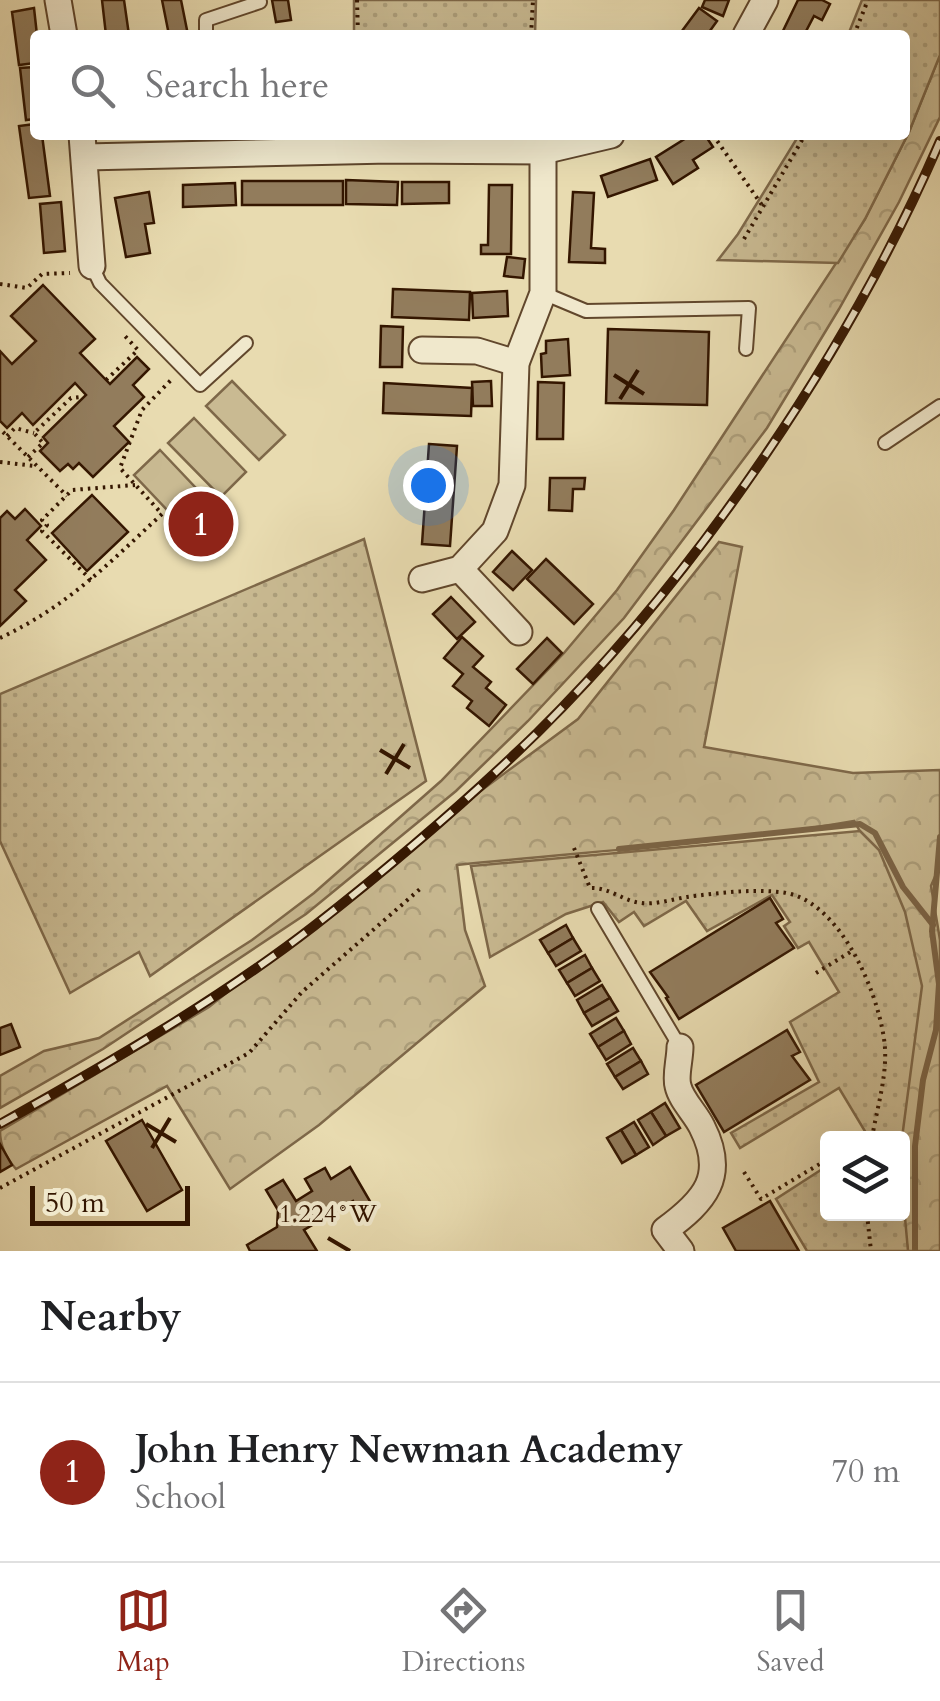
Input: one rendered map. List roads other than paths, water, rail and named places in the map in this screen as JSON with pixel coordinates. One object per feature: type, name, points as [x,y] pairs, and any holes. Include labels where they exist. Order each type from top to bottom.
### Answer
[{"type":"street","points":[[58,0],[63,30]]},
{"type":"street","points":[[749,30],[765,0]]},
{"type":"street","points":[[92,266],[84,146],[206,144],[543,151],[590,140]]},
{"type":"street","points":[[422,579],[460,569],[495,531],[512,485],[516,362],[543,293],[543,151]]},
{"type":"street","points":[[422,350],[476,351],[516,362]]},
{"type":"street","points":[[460,569],[520,632]]},
{"type":"street","points":[[680,1048],[678,1086],[703,1128],[714,1156],[703,1196],[690,1212],[665,1230],[682,1251]]},
{"type":"lane","points":[[206,30],[206,20],[260,2]]},
{"type":"lane","points":[[92,266],[100,283],[200,385],[246,343]]},
{"type":"lane","points":[[543,293],[586,310],[749,308],[746,350]]},
{"type":"lane","points":[[884,443],[940,406]]},
{"type":"lane","points":[[598,909],[680,1048]]},
{"type":"waterway","points":[[619,849],[860,824],[875,833],[903,887],[933,925]]},
{"type":"waterway","points":[[915,1251],[915,1146],[923,1080],[936,1030],[939,984],[932,931],[940,837]]},
{"type":"railway","points":[[0,1124],[121,1055],[277,954],[400,856],[537,733],[655,603],[766,455],[862,298],[940,141]]},
{"type":"place","name":"John Henry Newman Academy","points":[[201,524]]}]
